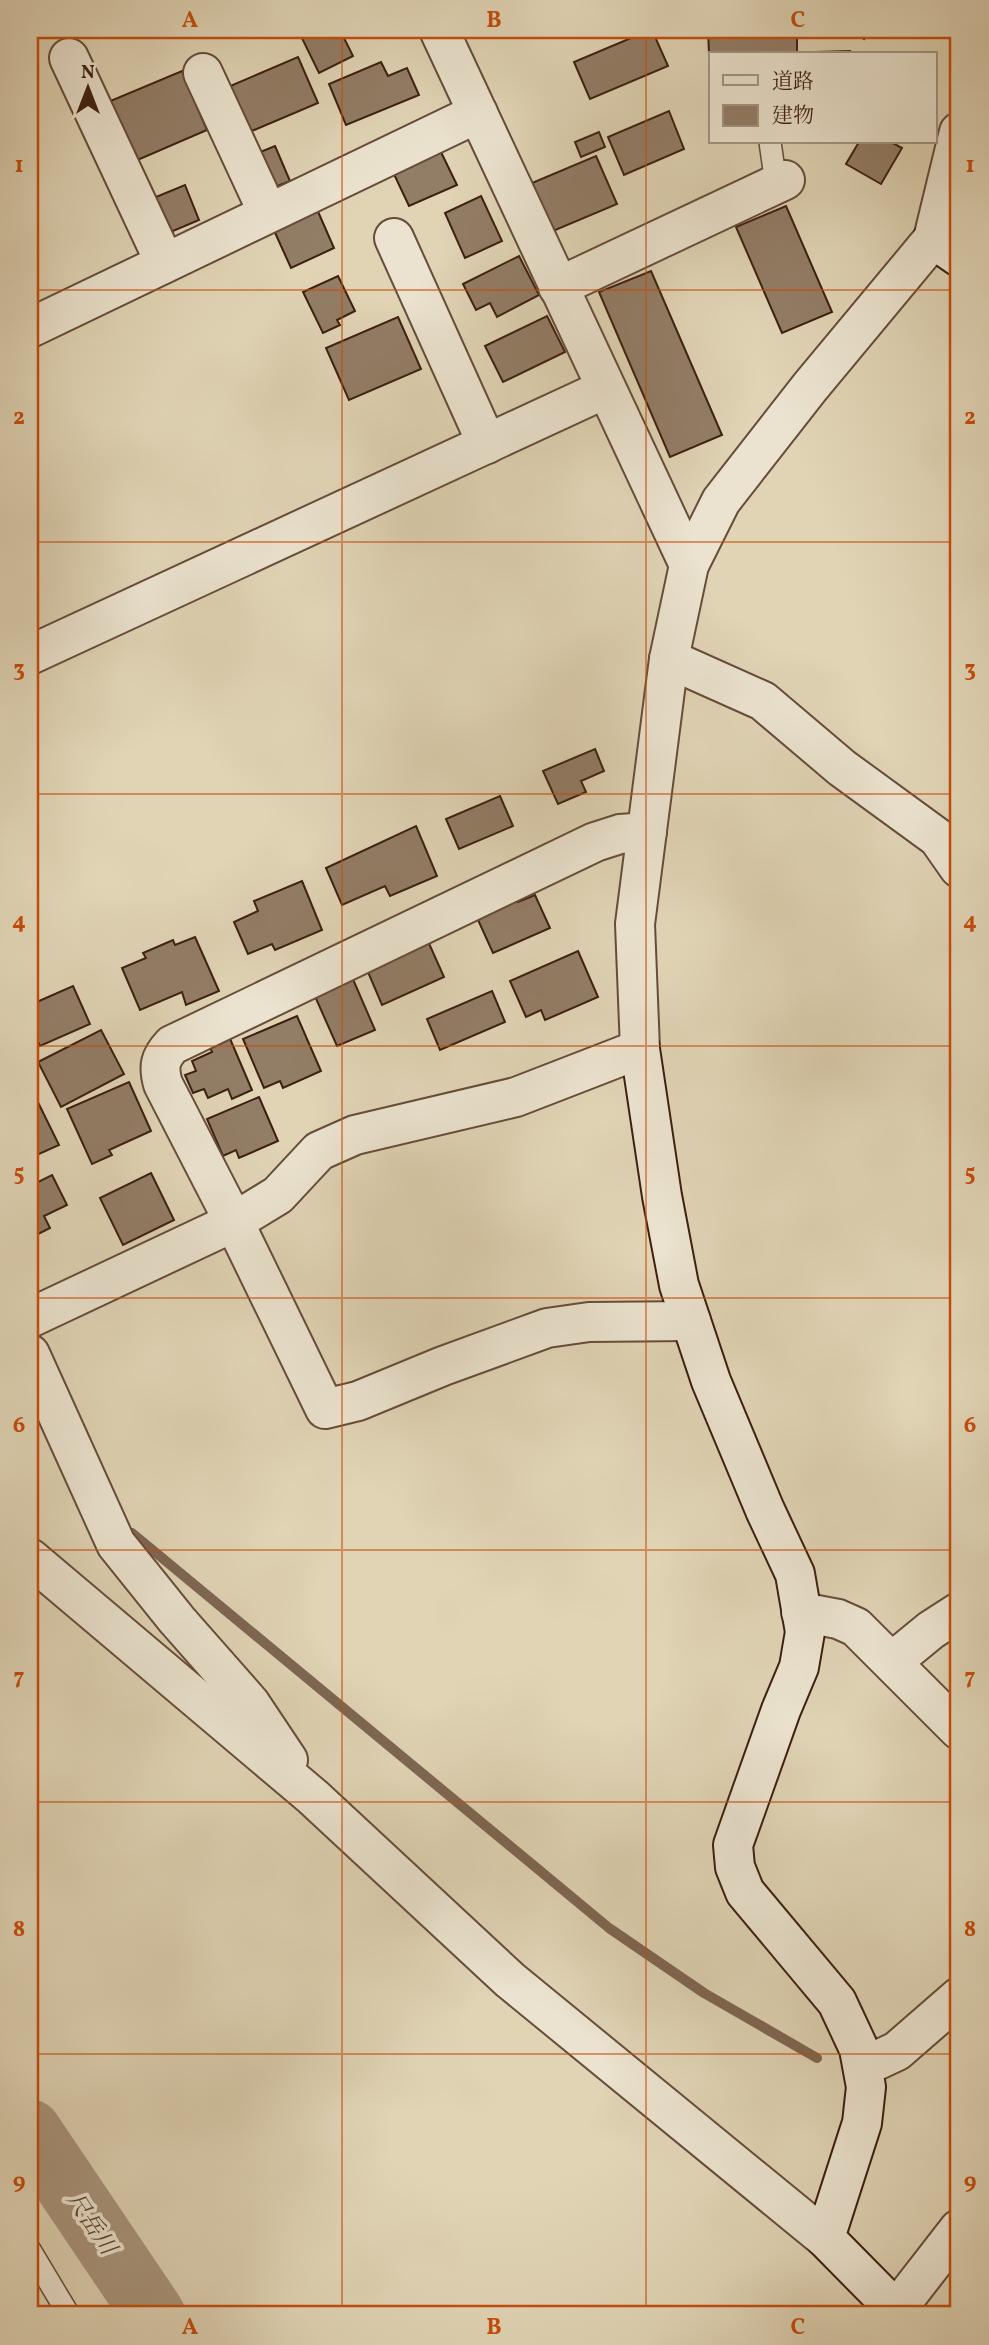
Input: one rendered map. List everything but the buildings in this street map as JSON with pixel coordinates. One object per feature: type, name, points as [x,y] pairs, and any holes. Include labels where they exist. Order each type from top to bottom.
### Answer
[{"type":"street","points":[[439,30],[689,565]]},
{"type":"street","points":[[69,58],[165,263]]},
{"type":"street","points":[[203,73],[268,214]]},
{"type":"street","points":[[30,328],[478,113]]},
{"type":"street","points":[[825,2238],[862,2123],[866,2087],[859,2049],[837,2002],[745,1892],[734,1867],[733,1845],[799,1667],[805,1632],[795,1574],[711,1381],[679,1285],[662,1196],[640,1049],[635,924],[668,659],[689,565],[721,501],[810,387],[951,249],[959,132]]},
{"type":"street","points":[[558,287],[781,182]]},
{"type":"street","points":[[394,238],[487,444]]},
{"type":"street","points":[[30,655],[606,389]]},
{"type":"street","points":[[668,659],[763,701],[842,768],[938,838],[959,868]]},
{"type":"street","points":[[647,832],[620,834],[595,842],[173,1045],[161,1056],[159,1068],[163,1084],[325,1409],[358,1401],[547,1328],[589,1322],[691,1321]]},
{"type":"street","points":[[30,1318],[234,1222],[278,1195],[319,1151],[355,1135],[516,1097],[640,1049]]},
{"type":"street","points":[[30,1354],[116,1544],[177,1620],[250,1703],[313,1797]]},
{"type":"street","points":[[30,1559],[313,1797],[510,1980],[825,2238],[899,2313],[959,2229]]},
{"type":"street","points":[[802,1612],[838,1619],[856,1627],[959,1730]]},
{"type":"street","points":[[892,1662],[930,1630],[959,1612]]},
{"type":"street","points":[[863,2067],[897,2050],[959,1997]]},
{"type":"lane","points":[[771,144],[781,182]]},
{"type":"lane","points":[[30,2250],[69,2315]]},
{"type":"waterway","points":[[132,1533],[609,1928],[704,1993],[817,2058]]},
{"type":"waterway","name":"尺岳川","points":[[30,2131],[154,2315]]}]
